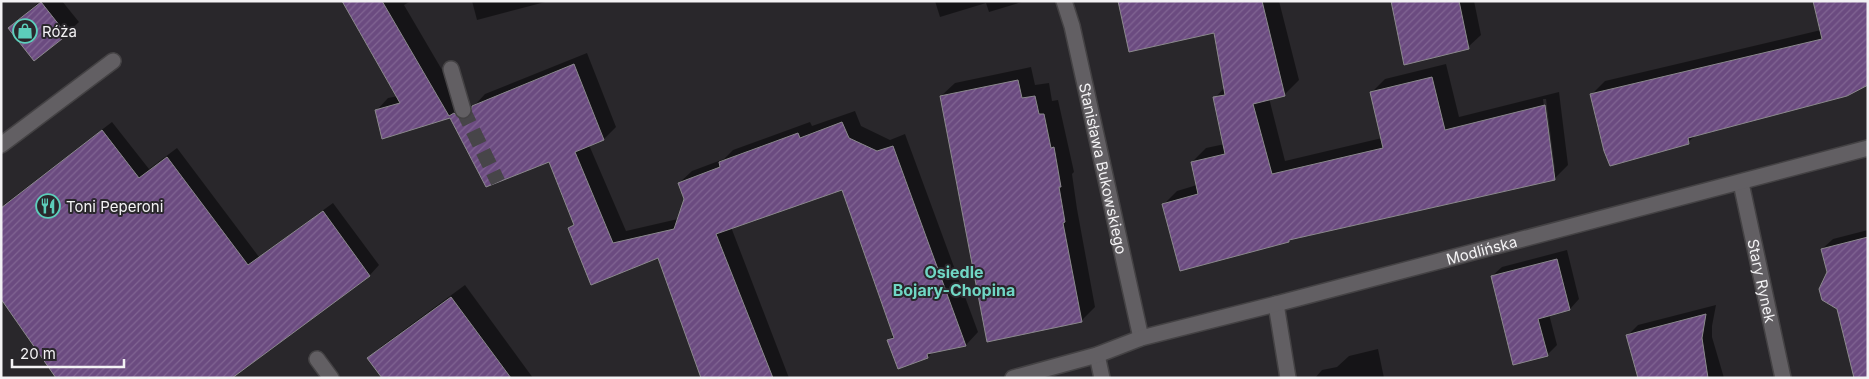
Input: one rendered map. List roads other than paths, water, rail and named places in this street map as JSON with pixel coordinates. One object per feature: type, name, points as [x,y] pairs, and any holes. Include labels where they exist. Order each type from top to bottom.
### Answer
[{"type":"street","name":"Stanisława Bukowskiego","points":[[1064,1],[1072,26],[1141,338]]},
{"type":"street","points":[[1,145],[113,61]]},
{"type":"street","points":[[451,68],[463,110]]},
{"type":"street","name":"Modlińska","points":[[1014,378],[1097,355],[1141,338],[1741,183],[1868,148]]},
{"type":"street","name":"Stary Rynek","points":[[1741,183],[1783,378]]},
{"type":"street","points":[[1276,304],[1288,378]]},
{"type":"street","points":[[1097,355],[1102,378]]},
{"type":"street","points":[[317,359],[331,378]]},
{"type":"tunnel","points":[[463,110],[498,182]]},
{"type":"place","name":"Róża","points":[[25,31]]},
{"type":"place","name":"Toni Peperoni","points":[[48,206]]},
{"type":"district","name":"Osiedle Bojary-Chopina","points":[[954,281]]}]
